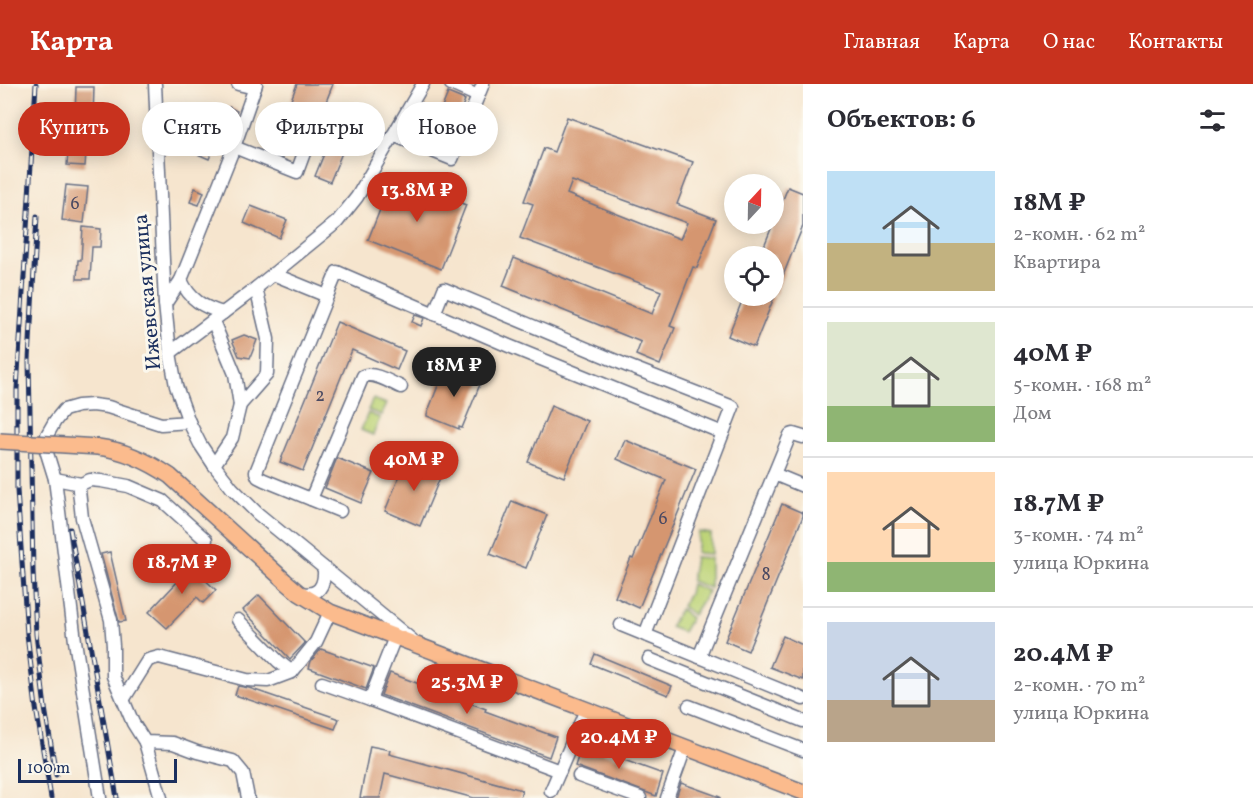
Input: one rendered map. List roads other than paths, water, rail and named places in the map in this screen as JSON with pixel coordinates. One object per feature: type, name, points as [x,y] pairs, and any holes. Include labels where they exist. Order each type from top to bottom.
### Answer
[{"type":"main road","points":[[0,441],[98,447],[132,456],[170,476],[299,592],[330,612],[803,792]]},
{"type":"street","name":"Ижевская улица","points":[[155,84],[165,304],[176,386],[189,422],[200,444],[232,489],[257,513],[419,646]]},
{"type":"street","points":[[238,84],[255,86],[243,121]]},
{"type":"street","points":[[170,353],[338,222],[357,197],[423,84]]},
{"type":"street","points":[[393,135],[452,159],[481,90],[451,84]]},
{"type":"street","points":[[165,304],[181,280],[230,156]]},
{"type":"street","points":[[257,156],[297,172],[303,156]]},
{"type":"street","points":[[340,511],[264,480],[258,477],[256,472],[337,272],[723,434]]},
{"type":"street","points":[[273,274],[327,296]]},
{"type":"street","points":[[181,280],[191,296],[218,317],[235,374],[240,405],[232,438],[214,465]]},
{"type":"street","points":[[240,405],[267,374],[268,339],[256,288]]},
{"type":"street","points":[[434,314],[444,289],[733,408],[645,635]]},
{"type":"street","points":[[311,499],[363,376],[373,375],[401,387]]},
{"type":"street","points":[[100,798],[75,641],[55,479],[46,450],[47,435],[64,410],[78,406],[108,407],[161,424],[189,422]]},
{"type":"street","points":[[699,657],[790,435],[803,437]]},
{"type":"street","points":[[774,474],[803,486]]},
{"type":"street","points":[[55,479],[81,484],[90,480],[101,480],[128,486],[163,501],[206,540]]},
{"type":"street","points":[[81,484],[79,490],[81,512],[111,620],[113,676],[133,723],[145,742],[161,798]]},
{"type":"street","points":[[57,496],[68,501],[81,512]]},
{"type":"street","points":[[299,592],[307,594],[317,592],[322,585],[324,568]]},
{"type":"street","points":[[123,700],[148,660],[159,657],[247,680],[268,681],[292,672],[316,642],[330,612]]},
{"type":"street","points":[[238,620],[292,672]]},
{"type":"street","points":[[621,625],[803,699]]},
{"type":"street","points":[[370,700],[394,637]]},
{"type":"street","points":[[666,666],[673,646]]},
{"type":"street","points":[[649,659],[803,721]]},
{"type":"street","points":[[322,683],[560,771]]},
{"type":"street","points":[[775,710],[782,690]]},
{"type":"street","points":[[690,706],[803,750]]},
{"type":"street","points":[[551,791],[586,710]]},
{"type":"street","points":[[145,742],[173,743],[197,752],[232,760],[243,773],[248,798]]},
{"type":"street","points":[[666,798],[686,748]]},
{"type":"street","points":[[579,776],[640,798]]},
{"type":"railway","points":[[36,84],[17,389],[17,490],[27,634],[36,708],[51,798]]},
{"type":"railway","points":[[37,216],[29,360],[33,571],[36,634],[56,775]]},
{"type":"railway","points":[[70,529],[117,798]]}]
